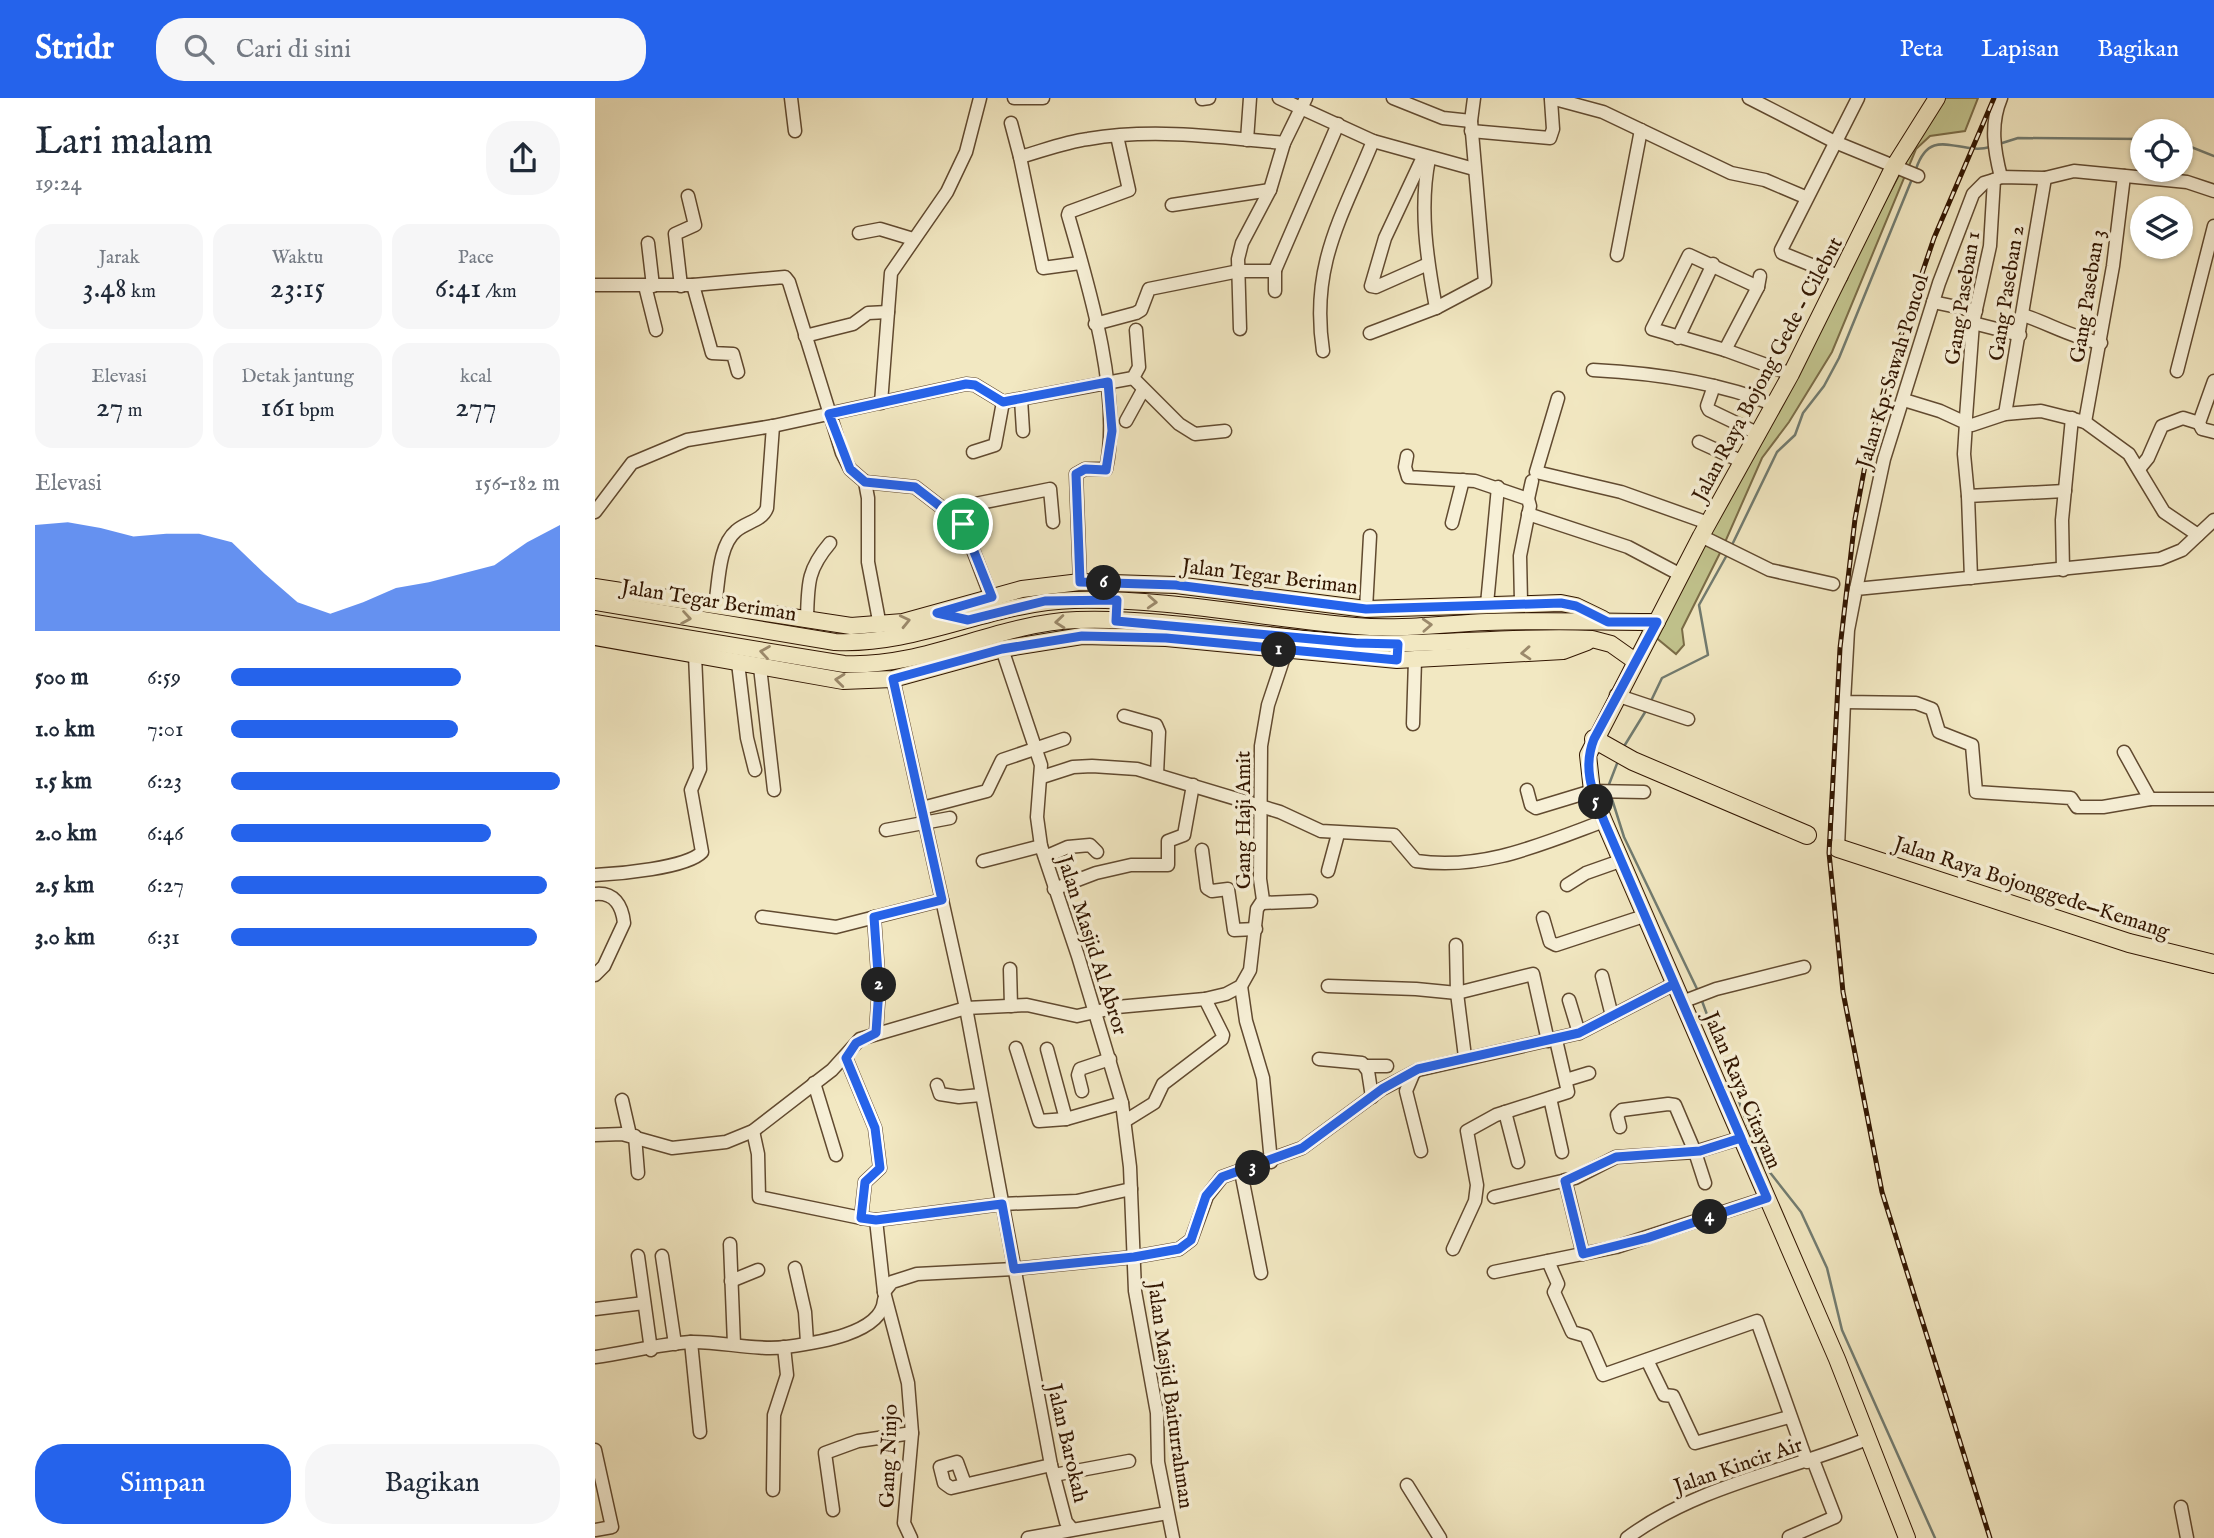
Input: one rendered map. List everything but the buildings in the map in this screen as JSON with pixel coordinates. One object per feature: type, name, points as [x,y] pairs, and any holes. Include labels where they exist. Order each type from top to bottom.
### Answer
[{"type":"highway","points":[[1594,739],[1633,761],[1807,835]]},
{"type":"highway","name":"Jalan Raya Bojonggede—Kemang","points":[[1838,848],[2129,943],[2214,964]]},
{"type":"main road","name":"Jalan Raya Bojong Gede - Cilebut","points":[[1635,661],[1775,405],[1841,277],[1907,172],[1937,98]]},
{"type":"main road","name":"Jalan Tegar Beriman","points":[[595,602],[715,605],[851,626],[880,626],[1049,584],[1080,582],[1176,585],[1366,609],[1521,602],[1570,604],[1608,622]]},
{"type":"main road","name":"Jalan Tegar Beriman","points":[[595,587],[660,605],[835,642],[866,644],[916,636],[1045,601],[1117,600],[1166,603],[1356,626],[1657,622]]},
{"type":"main road","points":[[1116,621],[1117,600]]},
{"type":"main road","points":[[1397,609],[1397,627]]},
{"type":"main road","points":[[937,613],[968,620]]},
{"type":"main road","name":"Jalan Tegar Beriman","points":[[595,637],[868,665],[912,658],[1023,627],[1079,620],[1356,643],[1592,639],[1611,644],[1635,661]]},
{"type":"main road","name":"Jalan Tegar Beriman","points":[[595,623],[695,655],[843,681],[893,679],[1002,649],[1046,640],[1094,636],[1166,638],[1397,660],[1563,651],[1592,639]]},
{"type":"main road","points":[[1397,660],[1398,644]]},
{"type":"main road","name":"Jalan Raya Citayam","points":[[1635,661],[1588,755],[1604,821],[1674,984],[1687,1000],[1741,1138],[1837,1359],[1907,1538]]},
{"type":"street","points":[[790,98],[795,131]]},
{"type":"street","points":[[881,402],[891,273],[947,192],[967,152],[980,98]]},
{"type":"street","points":[[1014,98],[1043,98]]},
{"type":"street","points":[[1202,99],[1209,98]]},
{"type":"street","points":[[1247,140],[1250,98]]},
{"type":"street","points":[[1279,98],[1304,102],[1338,124],[1373,141],[1426,158],[1474,169]]},
{"type":"street","points":[[1393,98],[1471,126],[1551,138],[1558,100],[1641,130],[1731,173],[1766,180],[1805,197]]},
{"type":"street","points":[[1370,333],[1436,307],[1485,282],[1471,126],[1474,98]]},
{"type":"street","points":[[1749,98],[1835,142],[1907,172]]},
{"type":"street","points":[[1841,277],[1782,253],[1805,197],[1858,98]]},
{"type":"street","name":"Gang Paseban 1","points":[[1971,578],[1964,454],[1975,317],[1990,246],[1998,179],[1993,121],[2001,98]]},
{"type":"street","points":[[1240,329],[1238,259],[1243,243],[1270,190],[1284,143],[1304,102]]},
{"type":"street","points":[[1011,123],[1043,268],[1080,263]]},
{"type":"street","points":[[1275,291],[1275,271],[1338,124]]},
{"type":"street","points":[[1617,255],[1641,130]]},
{"type":"street","points":[[1080,582],[1076,474],[1085,469],[1106,470],[1112,431],[1108,382],[1069,212],[1129,190],[1117,136]]},
{"type":"street","points":[[1020,157],[1088,139],[1117,136],[1205,136],[1284,143]]},
{"type":"street","points":[[1323,351],[1319,289],[1325,256],[1373,141]]},
{"type":"street","points":[[1426,158],[1385,238],[1371,286],[1376,288],[1427,264]]},
{"type":"street","points":[[1426,158],[1423,187],[1427,264],[1436,307]]},
{"type":"street","points":[[1998,179],[2045,178],[2074,171],[2187,182],[2214,191]]},
{"type":"street","name":"Gang Paseban 3","points":[[2063,570],[2065,491],[2078,420],[2101,343],[2124,176]]},
{"type":"street","name":"Gang Paseban 2","points":[[2005,414],[2045,178]]},
{"type":"street","name":"Jalan Kp. Sawah Poncol","points":[[1838,848],[1848,630],[1875,491],[1933,302],[1973,194],[1984,183],[1998,179]]},
{"type":"street","points":[[1172,205],[1270,190]]},
{"type":"street","points":[[688,196],[695,225],[675,234],[687,286],[712,353],[731,353],[737,372]]},
{"type":"street","points":[[2177,371],[2214,226]]},
{"type":"street","points":[[859,233],[880,229],[913,239]]},
{"type":"street","points":[[648,243],[649,286],[656,330]]},
{"type":"street","points":[[1725,350],[1759,282],[1692,256],[1686,258],[1653,323],[1654,331],[1725,350],[1791,374]]},
{"type":"street","points":[[1678,338],[1713,264]]},
{"type":"street","points":[[1095,324],[1141,310],[1149,289],[1239,271],[1275,271]]},
{"type":"street","points":[[595,285],[687,286],[785,277],[794,291],[805,336],[846,461],[865,482],[868,498],[868,562],[880,626]]},
{"type":"street","points":[[1933,302],[2020,335]]},
{"type":"street","points":[[805,336],[853,324],[868,313],[888,312]]},
{"type":"street","points":[[2023,315],[2060,328],[2077,339],[2101,343]]},
{"type":"street","points":[[1133,378],[1139,367],[1136,330]]},
{"type":"street","points":[[1593,370],[1741,391],[1775,405]]},
{"type":"street","points":[[595,513],[632,463],[687,440],[773,426],[966,384],[975,385],[1003,402],[1133,378]]},
{"type":"street","points":[[1133,378],[1179,424],[1195,434],[1226,431]]},
{"type":"street","points":[[2199,423],[2214,381]]},
{"type":"street","points":[[1714,386],[1707,406],[1709,410],[1759,434]]},
{"type":"street","points":[[1126,421],[1143,390]]},
{"type":"street","points":[[1559,398],[1536,472],[1621,492],[1705,530],[1724,547],[1770,570],[1833,584]]},
{"type":"street","points":[[1021,399],[1023,431]]},
{"type":"street","points":[[1904,400],[1972,425],[2005,414],[2041,411],[2078,420],[2129,454],[2164,512],[2198,535]]},
{"type":"street","points":[[973,452],[995,445],[1003,402]]},
{"type":"street","points":[[2139,469],[2148,458],[2162,426],[2183,418],[2199,423],[2202,429],[2214,432]]},
{"type":"street","points":[[715,605],[727,544],[735,531],[762,517],[767,508],[773,426]]},
{"type":"street","points":[[1699,442],[1743,462]]},
{"type":"street","points":[[1407,456],[1405,467],[1408,477],[1463,480],[1498,487],[1528,499]]},
{"type":"street","points":[[1452,523],[1463,480]]},
{"type":"street","points":[[1521,602],[1520,556],[1532,481]]},
{"type":"street","points":[[865,482],[915,487],[963,524],[992,597]]},
{"type":"street","points":[[1487,604],[1498,487]]},
{"type":"street","points":[[963,524],[968,518],[970,505],[1050,488],[1053,522]]},
{"type":"street","points":[[1968,496],[2065,491]]},
{"type":"street","points":[[1528,514],[1628,547],[1681,575]]},
{"type":"street","points":[[1856,589],[2160,559],[2182,550],[2214,520]]},
{"type":"street","points":[[1366,609],[1370,536]]},
{"type":"street","points":[[807,619],[808,584],[814,562],[830,543]]},
{"type":"street","name":"Jalan Masjid Al Abror","points":[[1002,649],[1036,748],[1042,777],[1037,806],[1043,852],[1122,1103],[1131,1189],[1134,1257]]},
{"type":"street","name":"Gang Haji Amit","points":[[1241,986],[1250,970],[1257,909],[1262,904],[1261,746],[1265,719],[1286,651]]},
{"type":"street","points":[[595,875],[624,874],[700,855],[691,790],[700,769],[695,655]]},
{"type":"street","points":[[1413,724],[1415,660]]},
{"type":"street","points":[[739,663],[747,738],[755,770]]},
{"type":"street","points":[[760,667],[774,790]]},
{"type":"street","name":"Jalan Barokah","points":[[893,679],[966,1008],[1053,1470],[1066,1522],[1080,1531],[1167,1513]]},
{"type":"street","points":[[1616,695],[1688,719]]},
{"type":"street","points":[[1844,702],[1916,702],[1932,709],[1939,732],[1972,746],[1976,792],[2071,798],[2077,807],[2102,807],[2150,799],[2214,799]]},
{"type":"street","points":[[1124,716],[1156,725],[1159,732],[1157,774]]},
{"type":"street","points":[[922,808],[987,791],[1002,760],[1064,738]]},
{"type":"street","points":[[2124,752],[2150,799]]},
{"type":"street","points":[[1042,777],[1073,767],[1092,766],[1157,774],[1262,807],[1321,831],[1394,835],[1400,839],[1406,853],[1416,861],[1466,864],[1529,848],[1604,821]]},
{"type":"street","points":[[1054,889],[1095,873],[1131,865],[1168,865],[1168,841],[1184,835],[1193,785]]},
{"type":"street","points":[[1527,790],[1531,805],[1536,808],[1597,791],[1644,792]]},
{"type":"street","points":[[886,830],[950,818]]},
{"type":"street","points":[[1328,871],[1338,834]]},
{"type":"street","points":[[983,861],[1081,844],[1090,845],[1097,852]]},
{"type":"street","points":[[1202,850],[1207,888],[1212,891],[1228,889],[1234,930],[1256,929]]},
{"type":"street","points":[[1567,885],[1586,873],[1621,861]]},
{"type":"street","points":[[595,894],[609,895],[615,900],[624,923],[611,955],[595,975]]},
{"type":"street","points":[[762,917],[836,927],[942,900]]},
{"type":"street","points":[[1262,904],[1288,900],[1311,901]]},
{"type":"street","points":[[1543,918],[1550,942],[1556,945],[1644,916]]},
{"type":"street","points":[[874,917],[879,988],[876,1033]]},
{"type":"street","points":[[1456,945],[1457,993],[1465,1057]]},
{"type":"street","points":[[1687,1000],[1716,989],[1804,967]]},
{"type":"street","points":[[1010,969],[1011,1006]]},
{"type":"street","points":[[1328,986],[1457,993],[1533,974],[1568,1092],[1505,1112],[1467,1131],[1476,1171],[1476,1193],[1453,1249]]},
{"type":"street","points":[[1602,975],[1612,1016]]},
{"type":"street","points":[[595,1357],[691,1342],[784,1348],[843,1335],[868,1326],[881,1314],[884,1292],[892,1282],[917,1274],[1014,1269],[1134,1257],[1179,1249],[1194,1233],[1206,1196],[1222,1177],[1271,1162],[1318,1138],[1372,1097],[1421,1069],[1579,1033],[1674,984]]},
{"type":"street","points":[[595,1135],[633,1136],[672,1148],[726,1142],[753,1131],[846,1058],[856,1043],[876,1033],[966,1008],[1041,1007],[1077,1016],[1205,999],[1241,986],[1246,1021],[1264,1088],[1271,1162]]},
{"type":"street","points":[[1125,1121],[1154,1103],[1163,1084],[1222,1039],[1223,1035],[1205,999]]},
{"type":"street","points":[[1569,1000],[1579,1033]]},
{"type":"street","points":[[1016,1048],[1037,1119],[1066,1119],[1122,1103]]},
{"type":"street","points":[[1047,1049],[1066,1119]]},
{"type":"street","points":[[846,1058],[879,1140],[880,1168],[865,1182],[861,1218]]},
{"type":"street","points":[[1083,1091],[1078,1075],[1080,1069],[1110,1059]]},
{"type":"street","points":[[1319,1059],[1362,1063],[1366,1066],[1387,1066]]},
{"type":"street","points":[[1366,1066],[1372,1097]]},
{"type":"street","points":[[1421,1069],[1406,1091],[1421,1151]]},
{"type":"street","points":[[1566,1080],[1589,1073]]},
{"type":"street","points":[[814,1083],[836,1155]]},
{"type":"street","points":[[937,1085],[940,1094],[946,1096],[981,1094]]},
{"type":"street","points":[[1550,1098],[1562,1152]]},
{"type":"street","points":[[622,1100],[633,1136],[638,1173]]},
{"type":"street","points":[[1620,1127],[1617,1115],[1622,1110],[1675,1105],[1705,1183]]},
{"type":"street","points":[[1505,1112],[1518,1162]]},
{"type":"street","points":[[753,1131],[758,1154],[759,1197],[861,1218],[876,1220],[1002,1204],[1077,1201],[1131,1189]]},
{"type":"street","points":[[1494,1197],[1565,1181],[1616,1157],[1695,1152],[1741,1138]]},
{"type":"street","points":[[1241,1172],[1261,1273]]},
{"type":"street","points":[[1565,1181],[1583,1254]]},
{"type":"street","points":[[1494,1272],[1647,1238],[1767,1198]]},
{"type":"street","name":"Gang Ninjo","points":[[876,1220],[884,1292],[908,1383],[912,1433],[904,1523],[911,1538]]},
{"type":"street","points":[[730,1244],[734,1344]]},
{"type":"street","points":[[638,1256],[651,1350]]},
{"type":"street","points":[[662,1256],[675,1344]]},
{"type":"street","name":"Jalan Masjid Baiturrahman","points":[[1134,1257],[1135,1291],[1154,1389],[1158,1462],[1173,1538]]},
{"type":"street","points":[[1548,1261],[1558,1284],[1554,1292],[1572,1332],[1586,1336],[1602,1373],[1606,1375],[1758,1321],[1789,1417],[1835,1517],[1789,1537]]},
{"type":"street","points":[[795,1268],[805,1312],[807,1342]]},
{"type":"street","points":[[731,1281],[758,1270]]},
{"type":"street","points":[[595,1294],[596,1309],[644,1303]]},
{"type":"street","points":[[691,1342],[700,1432]]},
{"type":"street","points":[[773,1490],[774,1415],[787,1374],[784,1348]]},
{"type":"street","points":[[1647,1360],[1659,1389],[1664,1395],[1673,1396],[1695,1443],[1789,1417]]},
{"type":"street","points":[[834,1510],[825,1453],[858,1441],[912,1433]]},
{"type":"street","name":"Jalan Kincir Air","points":[[1627,1538],[1656,1516],[1686,1502],[1867,1439]]},
{"type":"street","points":[[595,1450],[614,1532],[595,1530]]},
{"type":"street","points":[[965,1484],[1129,1461]]},
{"type":"street","points":[[1407,1485],[1440,1538]]},
{"type":"street","points":[[2181,1507],[2187,1538]]},
{"type":"street","points":[[1028,1538],[1080,1531]]},
{"type":"green space","points":[[1940,98],[1978,98],[1965,131],[1930,136],[1916,149],[1832,352],[1789,422],[1762,458],[1722,549],[1682,629],[1684,645],[1676,654],[1654,636]]},
{"type":"waterway","points":[[1999,144],[2018,138],[2130,139]]},
{"type":"waterway","points":[[1916,169],[1922,156],[1938,145],[1979,149],[1990,147]]},
{"type":"waterway","points":[[2193,148],[2214,156]]},
{"type":"waterway","points":[[1731,547],[1777,452],[1795,435],[1803,413],[1824,386],[1839,358],[1912,179]]},
{"type":"waterway","points":[[1650,703],[1662,678],[1708,655],[1699,605],[1728,553]]},
{"type":"waterway","points":[[1623,748],[1647,709]]},
{"type":"waterway","points":[[1608,787],[1618,761]]},
{"type":"waterway","points":[[1611,796],[1624,837],[1698,991]]},
{"type":"waterway","points":[[1702,1001],[1761,1161],[1801,1212],[1827,1268],[1842,1330],[1935,1538]]},
{"type":"railway","points":[[1990,1538],[1882,1192],[1843,992],[1829,853],[1840,648],[1855,519],[1867,455],[1889,371],[1934,238],[1994,98]]},
{"type":"route","points":[[963,524],[915,487],[865,482],[850,469],[829,414],[966,384],[975,385],[989,396],[1003,402],[1108,382],[1112,431],[1106,470],[1085,469],[1076,474],[1080,582],[1176,585],[1366,609],[1521,602],[1561,603],[1576,606],[1608,622],[1657,622],[1594,739],[1588,755],[1588,773],[1604,821],[1741,1138],[1700,1151],[1616,1157],[1565,1181],[1583,1254],[1647,1238],[1767,1198],[1741,1138],[1674,984],[1579,1033],[1418,1069],[1382,1089],[1302,1148],[1271,1162],[1222,1177],[1206,1196],[1191,1240],[1179,1249],[1134,1257],[1014,1269],[1002,1204],[876,1220],[861,1218],[865,1182],[880,1170],[879,1140],[846,1058],[860,1039],[876,1033],[879,988],[874,917],[942,900],[893,679],[1002,649],[1082,636],[1166,638],[1355,659],[1397,660],[1398,644],[1356,643],[1165,623],[1116,621],[1117,600],[1045,601],[968,620],[937,613],[992,597],[963,524]]}]
